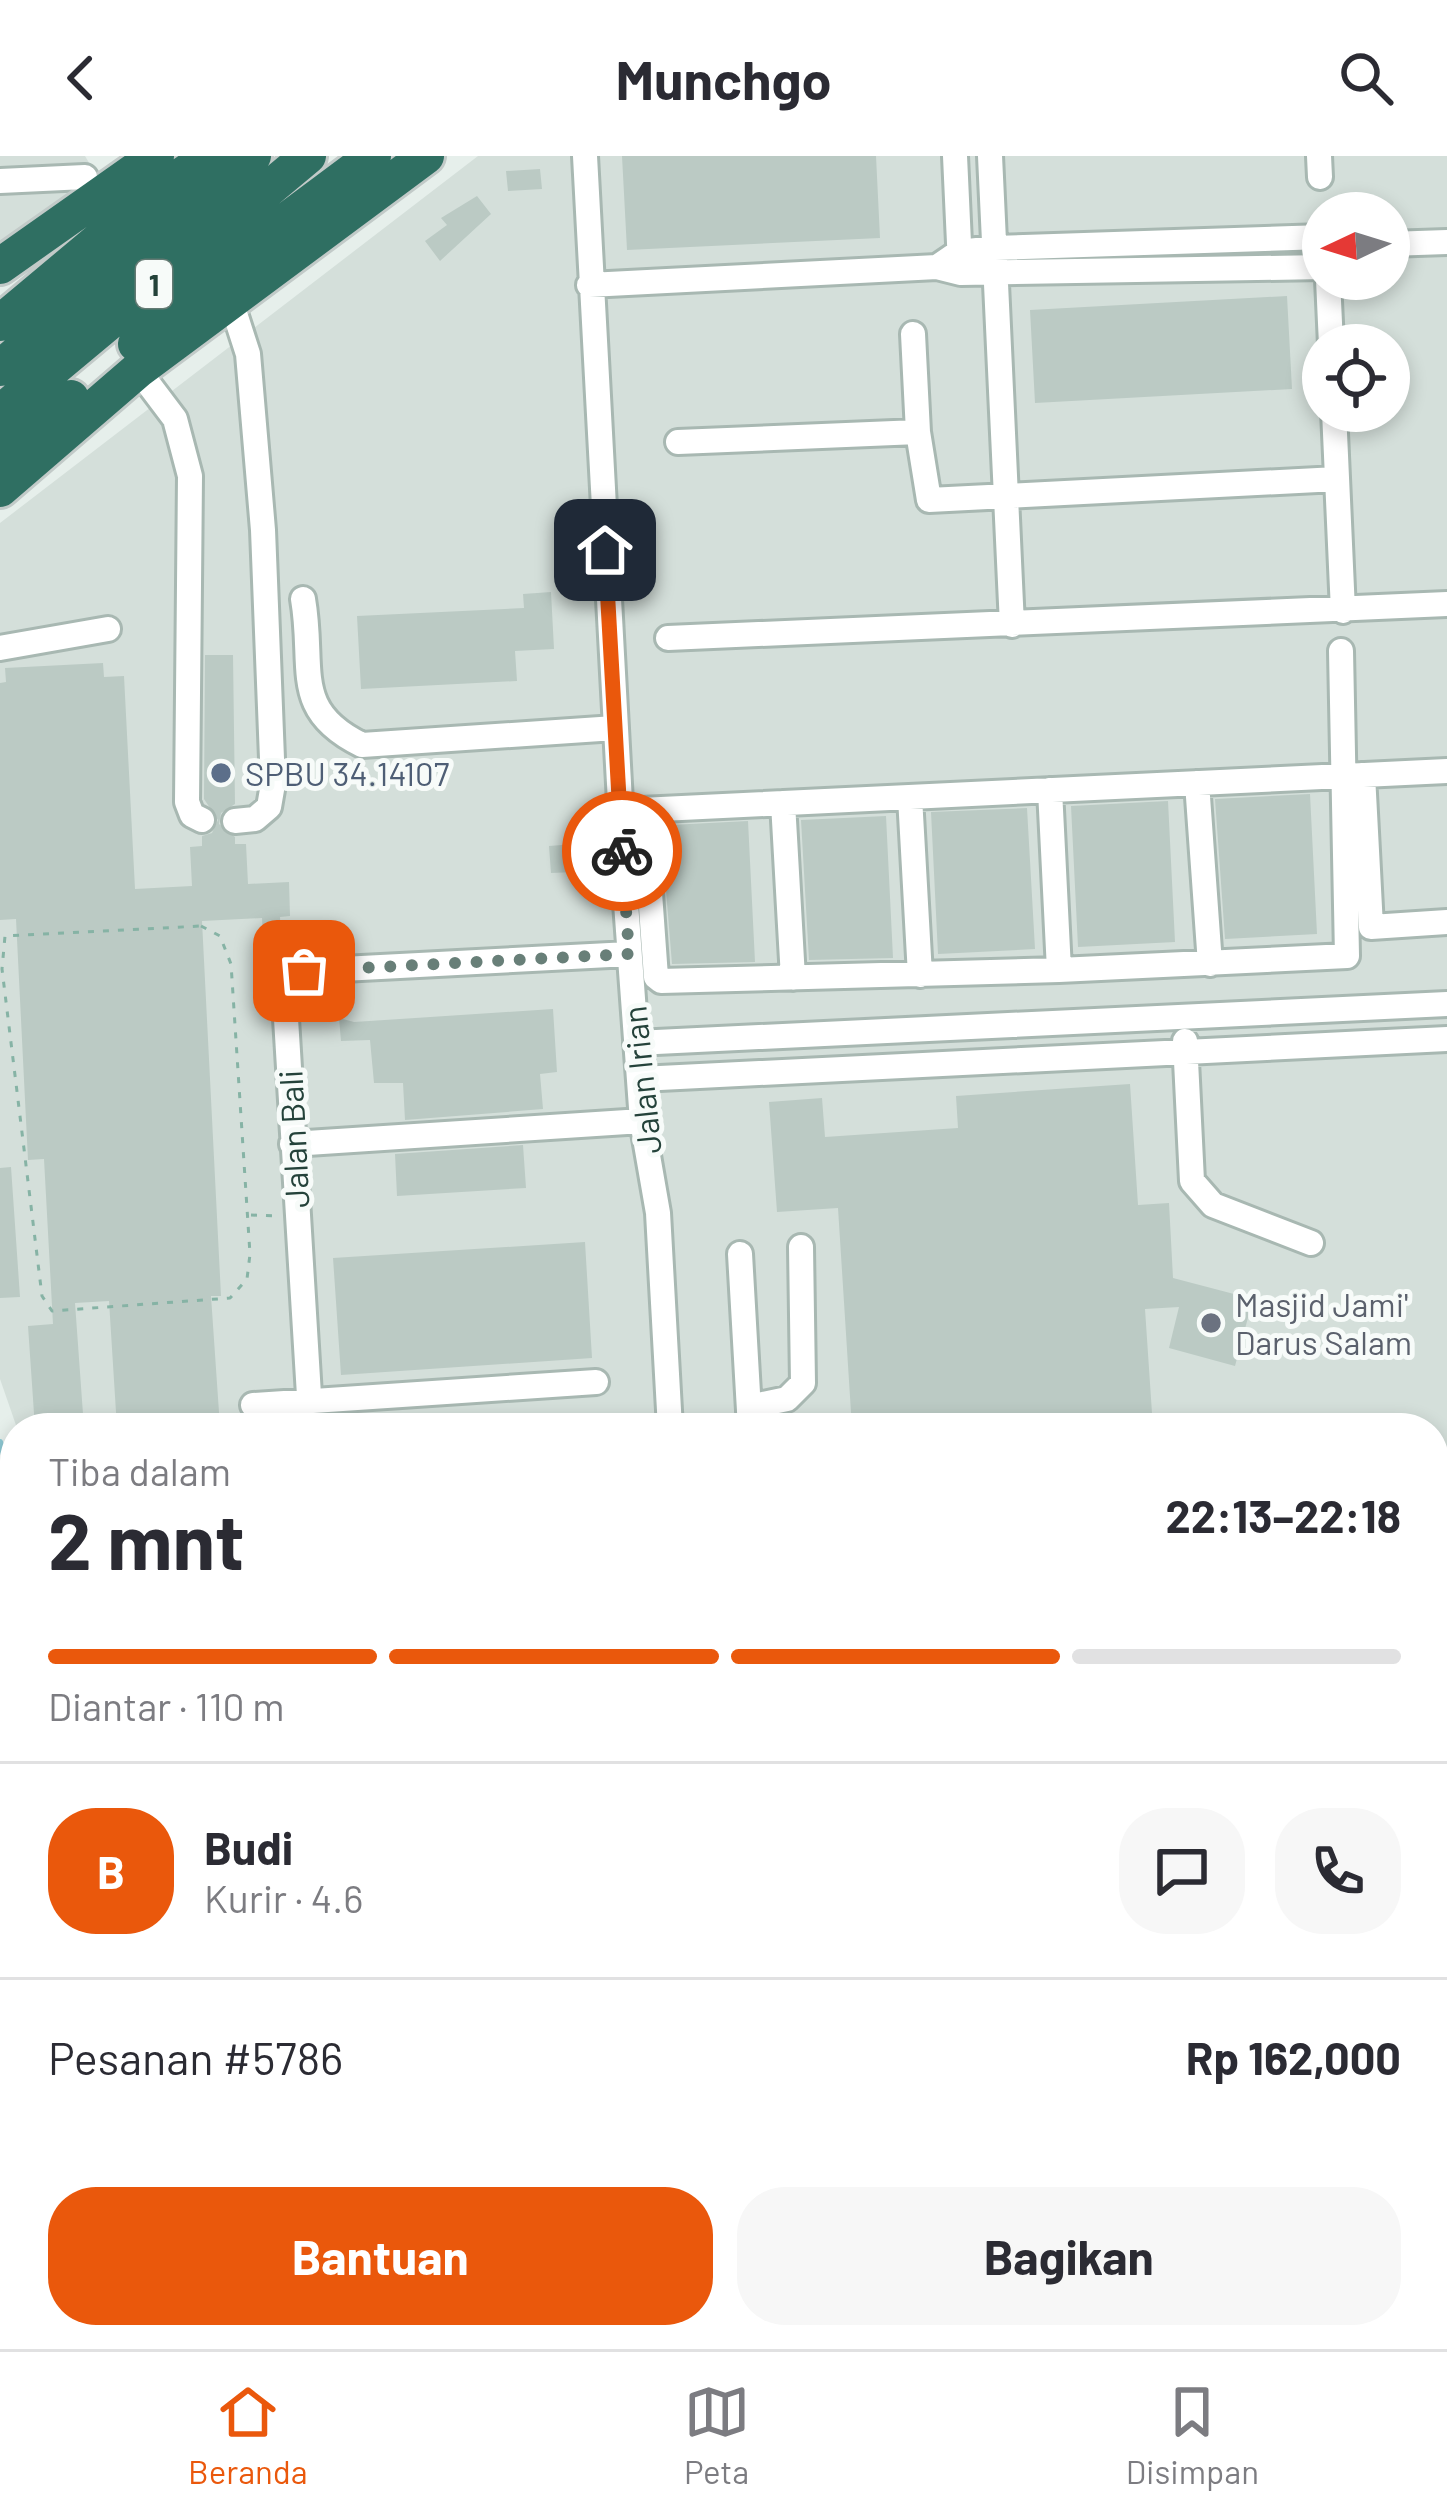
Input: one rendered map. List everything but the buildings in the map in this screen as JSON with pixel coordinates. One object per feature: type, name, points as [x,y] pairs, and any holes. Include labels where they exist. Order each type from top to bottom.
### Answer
[{"type":"highway","points":[[0,302],[186,156]]},
{"type":"highway","points":[[0,323],[148,199],[210,156]]},
{"type":"highway","name":"1","points":[[0,368],[253,156]]},
{"type":"highway","name":"1","points":[[0,413],[308,156]]},
{"type":"highway","points":[[0,449],[56,411],[251,247],[374,156]]},
{"type":"highway","points":[[0,489],[235,314],[425,156]]},
{"type":"highway","points":[[0,266],[85,177],[142,160]]},
{"type":"lane","name":"Jalan Irian","points":[[585,156],[623,876],[642,1121],[658,1213],[669,1413]]},
{"type":"lane","points":[[952,264],[955,156]]},
{"type":"lane","points":[[990,156],[1012,625]]},
{"type":"lane","points":[[0,181],[85,177]]},
{"type":"lane","points":[[589,285],[1302,238]]},
{"type":"lane","points":[[1410,243],[1447,242]]},
{"type":"lane","points":[[995,260],[1302,267]]},
{"type":"lane","points":[[235,314],[248,354],[262,530],[273,784],[269,807],[255,819],[235,820]]},
{"type":"lane","points":[[913,334],[918,432],[929,500],[1337,479]]},
{"type":"lane","points":[[147,382],[176,419],[192,491],[187,802],[192,815],[202,820]]},
{"type":"lane","points":[[679,442],[918,432]]},
{"type":"lane","points":[[1335,432],[1342,611]]},
{"type":"lane","points":[[303,599],[310,694],[329,729],[362,746],[615,728]]},
{"type":"lane","points":[[668,638],[1447,604]]},
{"type":"lane","points":[[0,648],[108,629]]},
{"type":"lane","points":[[1341,651],[1371,927],[1447,922]]},
{"type":"lane","points":[[620,811],[1447,771]]},
{"type":"lane","points":[[623,876],[649,879],[656,977],[661,982],[1347,956],[1353,775]]},
{"type":"lane","points":[[1197,783],[1210,964]]},
{"type":"lane","points":[[1050,790],[1059,970]]},
{"type":"lane","points":[[910,797],[920,975]]},
{"type":"lane","points":[[783,803],[793,978]]},
{"type":"lane","name":"Jalan Bali","points":[[310,1413],[284,986],[293,974],[629,954]]},
{"type":"lane","points":[[636,1043],[1447,1004]]},
{"type":"lane","points":[[1184,1020],[1192,1180],[1213,1205],[1311,1243]]},
{"type":"lane","points":[[640,1079],[1447,1039]]},
{"type":"lane","points":[[292,1144],[642,1121]]},
{"type":"lane","points":[[758,1413],[787,1399],[803,1383],[801,1246]]},
{"type":"lane","points":[[740,1253],[750,1413]]},
{"type":"lane","points":[[253,1405],[596,1382]]},
{"type":"path","points":[[201,926],[220,936],[231,964],[249,1214],[247,1279],[230,1298],[64,1313],[46,1305],[22,1159],[2,969],[5,936],[201,926]]},
{"type":"path","points":[[249,1214],[298,1216]]},
{"type":"shaded area","points":[[0,156],[85,156],[113,203],[0,282]]},
{"type":"shaded area","points":[[478,156],[1447,156],[1447,1413],[12,1413],[0,1379],[0,523]]},
{"type":"way so far","points":[[304,971],[629,954],[622,851]]},
{"type":"place","name":"SPBU 34.14107","points":[[221,773]]},
{"type":"place","name":"Masjid Jami' Darus Salam","points":[[1211,1323]]},
{"type":"route","points":[[605,550],[622,851]]}]
